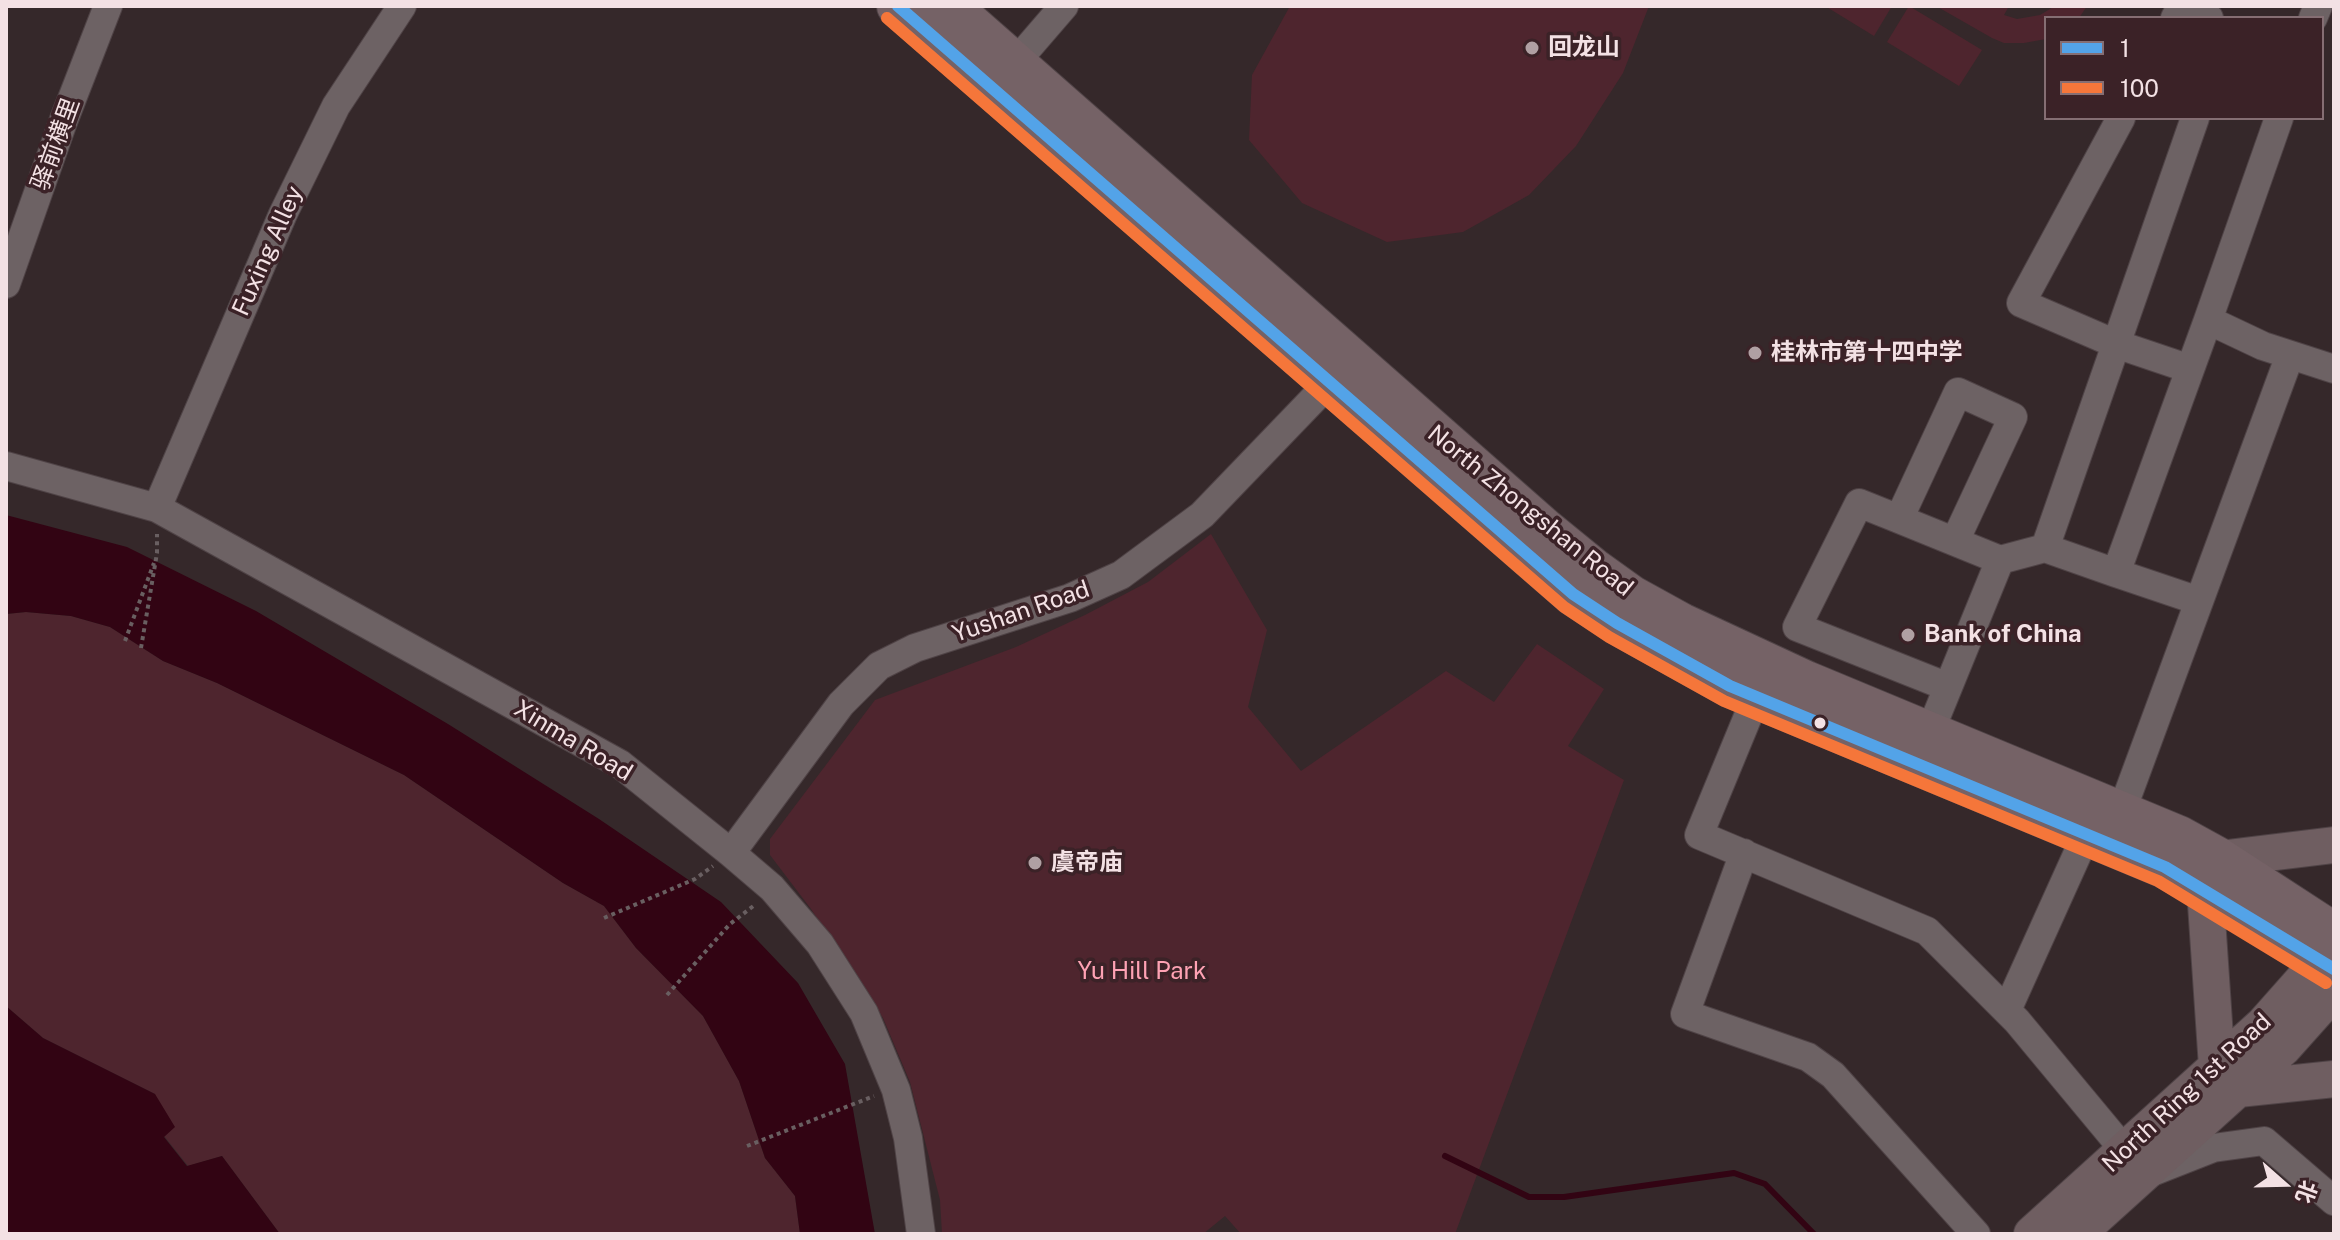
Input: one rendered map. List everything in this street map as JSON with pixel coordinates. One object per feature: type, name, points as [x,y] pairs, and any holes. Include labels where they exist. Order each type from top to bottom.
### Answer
[{"type":"highway","name":"North Zhongshan Road","points":[[898,6],[1573,594],[1664,650],[1756,697],[2104,824]]},
{"type":"highway","name":"North Zhongshan Road","points":[[949,6],[1593,569],[1632,597],[1744,655],[1929,734],[2104,824],[2165,867],[2212,874],[2331,960]]},
{"type":"main road","points":[[2334,845],[2212,874],[2228,1078],[2334,1079]]},
{"type":"main road","name":"North Ring 1st Road","points":[[2032,1234],[2132,1164],[2228,1078],[2264,1024],[2331,960]]},
{"type":"main road","name":"North Ring 1st Road","points":[[2077,1234],[2132,1164]]},
{"type":"street","name":"驿前横里","points":[[6,284],[108,6]]},
{"type":"street","name":"Fuxing Alley","points":[[157,508],[283,214],[316,146],[336,106],[402,6]]},
{"type":"street","points":[[1014,64],[1064,6]]},
{"type":"street","points":[[2176,16],[2181,7],[2204,16]]},
{"type":"street","points":[[2120,120],[2021,303],[2116,344],[2190,369]]},
{"type":"street","points":[[2045,548],[2194,120]]},
{"type":"street","points":[[2116,573],[2278,120]]},
{"type":"street","points":[[2208,320],[2263,346],[2334,369]]},
{"type":"street","points":[[2007,1010],[2104,824],[2199,601],[2290,355]]},
{"type":"street","name":"Yushan Road","points":[[731,853],[841,704],[879,666],[915,648],[1070,598],[1121,575],[1202,515],[1329,383]]},
{"type":"street","points":[[1899,519],[1958,392],[2013,417],[1955,541]]},
{"type":"street","name":"Xinma Road","points":[[6,466],[157,508],[620,764],[731,853],[772,888],[820,944],[864,1013],[896,1090],[908,1138],[921,1234]]},
{"type":"street","points":[[1948,687],[1797,627],[1859,503],[2000,560],[2045,548],[2199,601]]},
{"type":"street","points":[[1929,734],[2000,560]]},
{"type":"street","points":[[1756,697],[1699,835],[1927,931],[2007,1010],[2132,1164],[2264,1141],[2334,1201]]},
{"type":"street","points":[[1744,853],[1685,1014],[1808,1057],[1833,1075],[1976,1234]]},
{"type":"path","points":[[125,641],[157,553],[141,648]]},
{"type":"path","points":[[604,918],[695,879]]},
{"type":"path","points":[[667,995],[730,924],[743,917]]},
{"type":"path","points":[[747,1146],[859,1100]]},
{"type":"green space","points":[[1290,6],[1649,6],[1623,73],[1576,146],[1529,195],[1463,232],[1387,242],[1302,203],[1249,140],[1252,75]]},
{"type":"green space","points":[[1825,6],[1892,6],[1874,36]]},
{"type":"green space","points":[[1909,6],[1982,50],[1959,86],[1887,42]]},
{"type":"green space","points":[[1936,6],[2009,6],[2004,15],[2017,19],[2040,15],[2055,6],[2087,6],[2080,16],[2044,16],[2044,39],[2004,43]]},
{"type":"green space","name":"Yu Hill Park","points":[[1211,534],[1267,630],[1248,707],[1301,771],[1446,671],[1494,702],[1537,644],[1604,689],[1568,746],[1624,780],[1455,1234],[1241,1234],[1225,1216],[1203,1234],[942,1234],[940,1200],[910,1082],[883,1018],[811,909],[770,855],[770,839],[875,700],[1016,647],[1085,615],[1148,582]]},
{"type":"green space","points":[[26,612],[71,616],[110,627],[163,661],[217,683],[404,775],[563,883],[604,906],[636,948],[703,1016],[739,1081],[765,1158],[795,1196],[800,1234],[280,1234],[222,1156],[188,1166],[164,1136],[155,1094],[43,1038],[6,1006],[6,614]]},
{"type":"shaded area","points":[[6,515],[127,547],[256,611],[448,724],[599,819],[721,902],[798,983],[845,1064],[875,1234],[800,1234],[795,1196],[765,1158],[739,1081],[703,1016],[636,948],[604,906],[563,883],[404,775],[217,683],[163,661],[110,627],[71,616],[26,612],[6,614]]},
{"type":"shaded area","points":[[6,1006],[43,1038],[155,1094],[175,1127],[164,1137],[187,1166],[222,1156],[280,1234],[6,1234]]},
{"type":"waterway","points":[[1445,1156],[1529,1197],[1564,1197],[1734,1173],[1765,1184],[1814,1234]]},
{"type":"transit line","name":"1","points":[[898,6],[1573,594],[1617,623],[1730,686],[2165,867],[2334,969]]},
{"type":"transit line","name":"100","points":[[887,18],[1564,607],[1609,637],[1724,701],[2158,881],[2326,983]]},
{"type":"place","name":"回龙山","points":[[1532,48]]},
{"type":"place","name":"桂林市第十四中学","points":[[1755,353]]},
{"type":"place","name":"Bank of China","points":[[1908,635]]},
{"type":"place","name":"虞帝庙","points":[[1035,863]]}]
